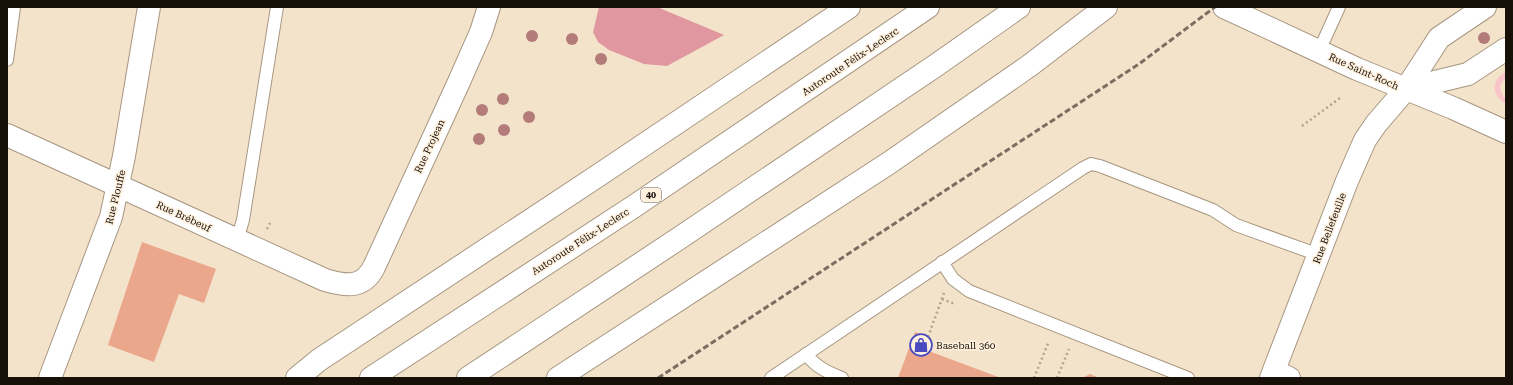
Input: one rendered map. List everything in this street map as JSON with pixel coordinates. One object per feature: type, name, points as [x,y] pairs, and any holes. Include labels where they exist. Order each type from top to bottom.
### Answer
[{"type":"main road","name":"Rue Plouffe","points":[[50,378],[111,218],[119,186],[148,7]]},
{"type":"main road","name":"Rue Projean","points":[[364,281],[374,267],[458,84],[481,32],[489,7]]},
{"type":"main road","points":[[297,378],[326,356],[849,7]]},
{"type":"main road","name":"Autoroute Félix-Leclerc","points":[[371,378],[639,202],[928,7]]},
{"type":"main road","points":[[468,378],[935,66],[1019,7]]},
{"type":"main road","points":[[558,378],[889,163],[1029,66],[1106,7]]},
{"type":"main road","name":"Rue Saint-Roch","points":[[1224,7],[1319,51],[1506,132]]},
{"type":"main road","name":"Rue Bellefeuille","points":[[1278,376],[1319,255],[1354,164],[1365,140],[1376,124],[1406,89],[1439,38],[1485,7]]},
{"type":"main road","points":[[1406,89],[1468,74],[1506,49]]},
{"type":"main road","name":"Rue Brébeuf","points":[[7,135],[330,281],[344,284],[354,284],[364,281]]},
{"type":"lane","points":[[7,60],[14,7]]},
{"type":"lane","points":[[237,240],[243,220],[277,7]]},
{"type":"lane","points":[[1319,51],[1339,7]]},
{"type":"lane","points":[[771,378],[942,262],[1091,164],[1100,166],[1208,208],[1236,224],[1319,255]]},
{"type":"lane","points":[[942,262],[953,279],[969,291],[1188,378]]},
{"type":"lane","points":[[806,354],[820,369],[842,378]]},
{"type":"path","points":[[1302,126],[1340,98]]},
{"type":"path","points":[[266,229],[270,223]]},
{"type":"path","points":[[928,336],[942,299]]},
{"type":"path","points":[[1034,378],[1049,341]]},
{"type":"path","points":[[1058,378],[1069,348]]},
{"type":"shaded area","points":[[599,7],[657,7],[724,35],[667,66],[644,64],[609,50],[598,42],[593,32]]},
{"type":"shaded area","points":[[1506,72],[1506,78],[1502,82],[1500,88],[1506,104],[1498,97],[1495,84],[1497,79]]},
{"type":"building","points":[[142,242],[216,269],[204,303],[179,294],[154,362],[108,345]]},
{"type":"building","points":[[915,332],[931,338],[926,350],[1001,378],[898,378]]},
{"type":"building","points":[[1090,374],[1099,378],[1082,378]]},
{"type":"railway","points":[[658,378],[1139,64],[1215,7]]},
{"type":"place","name":"Baseball 360","points":[[921,345]]}]
